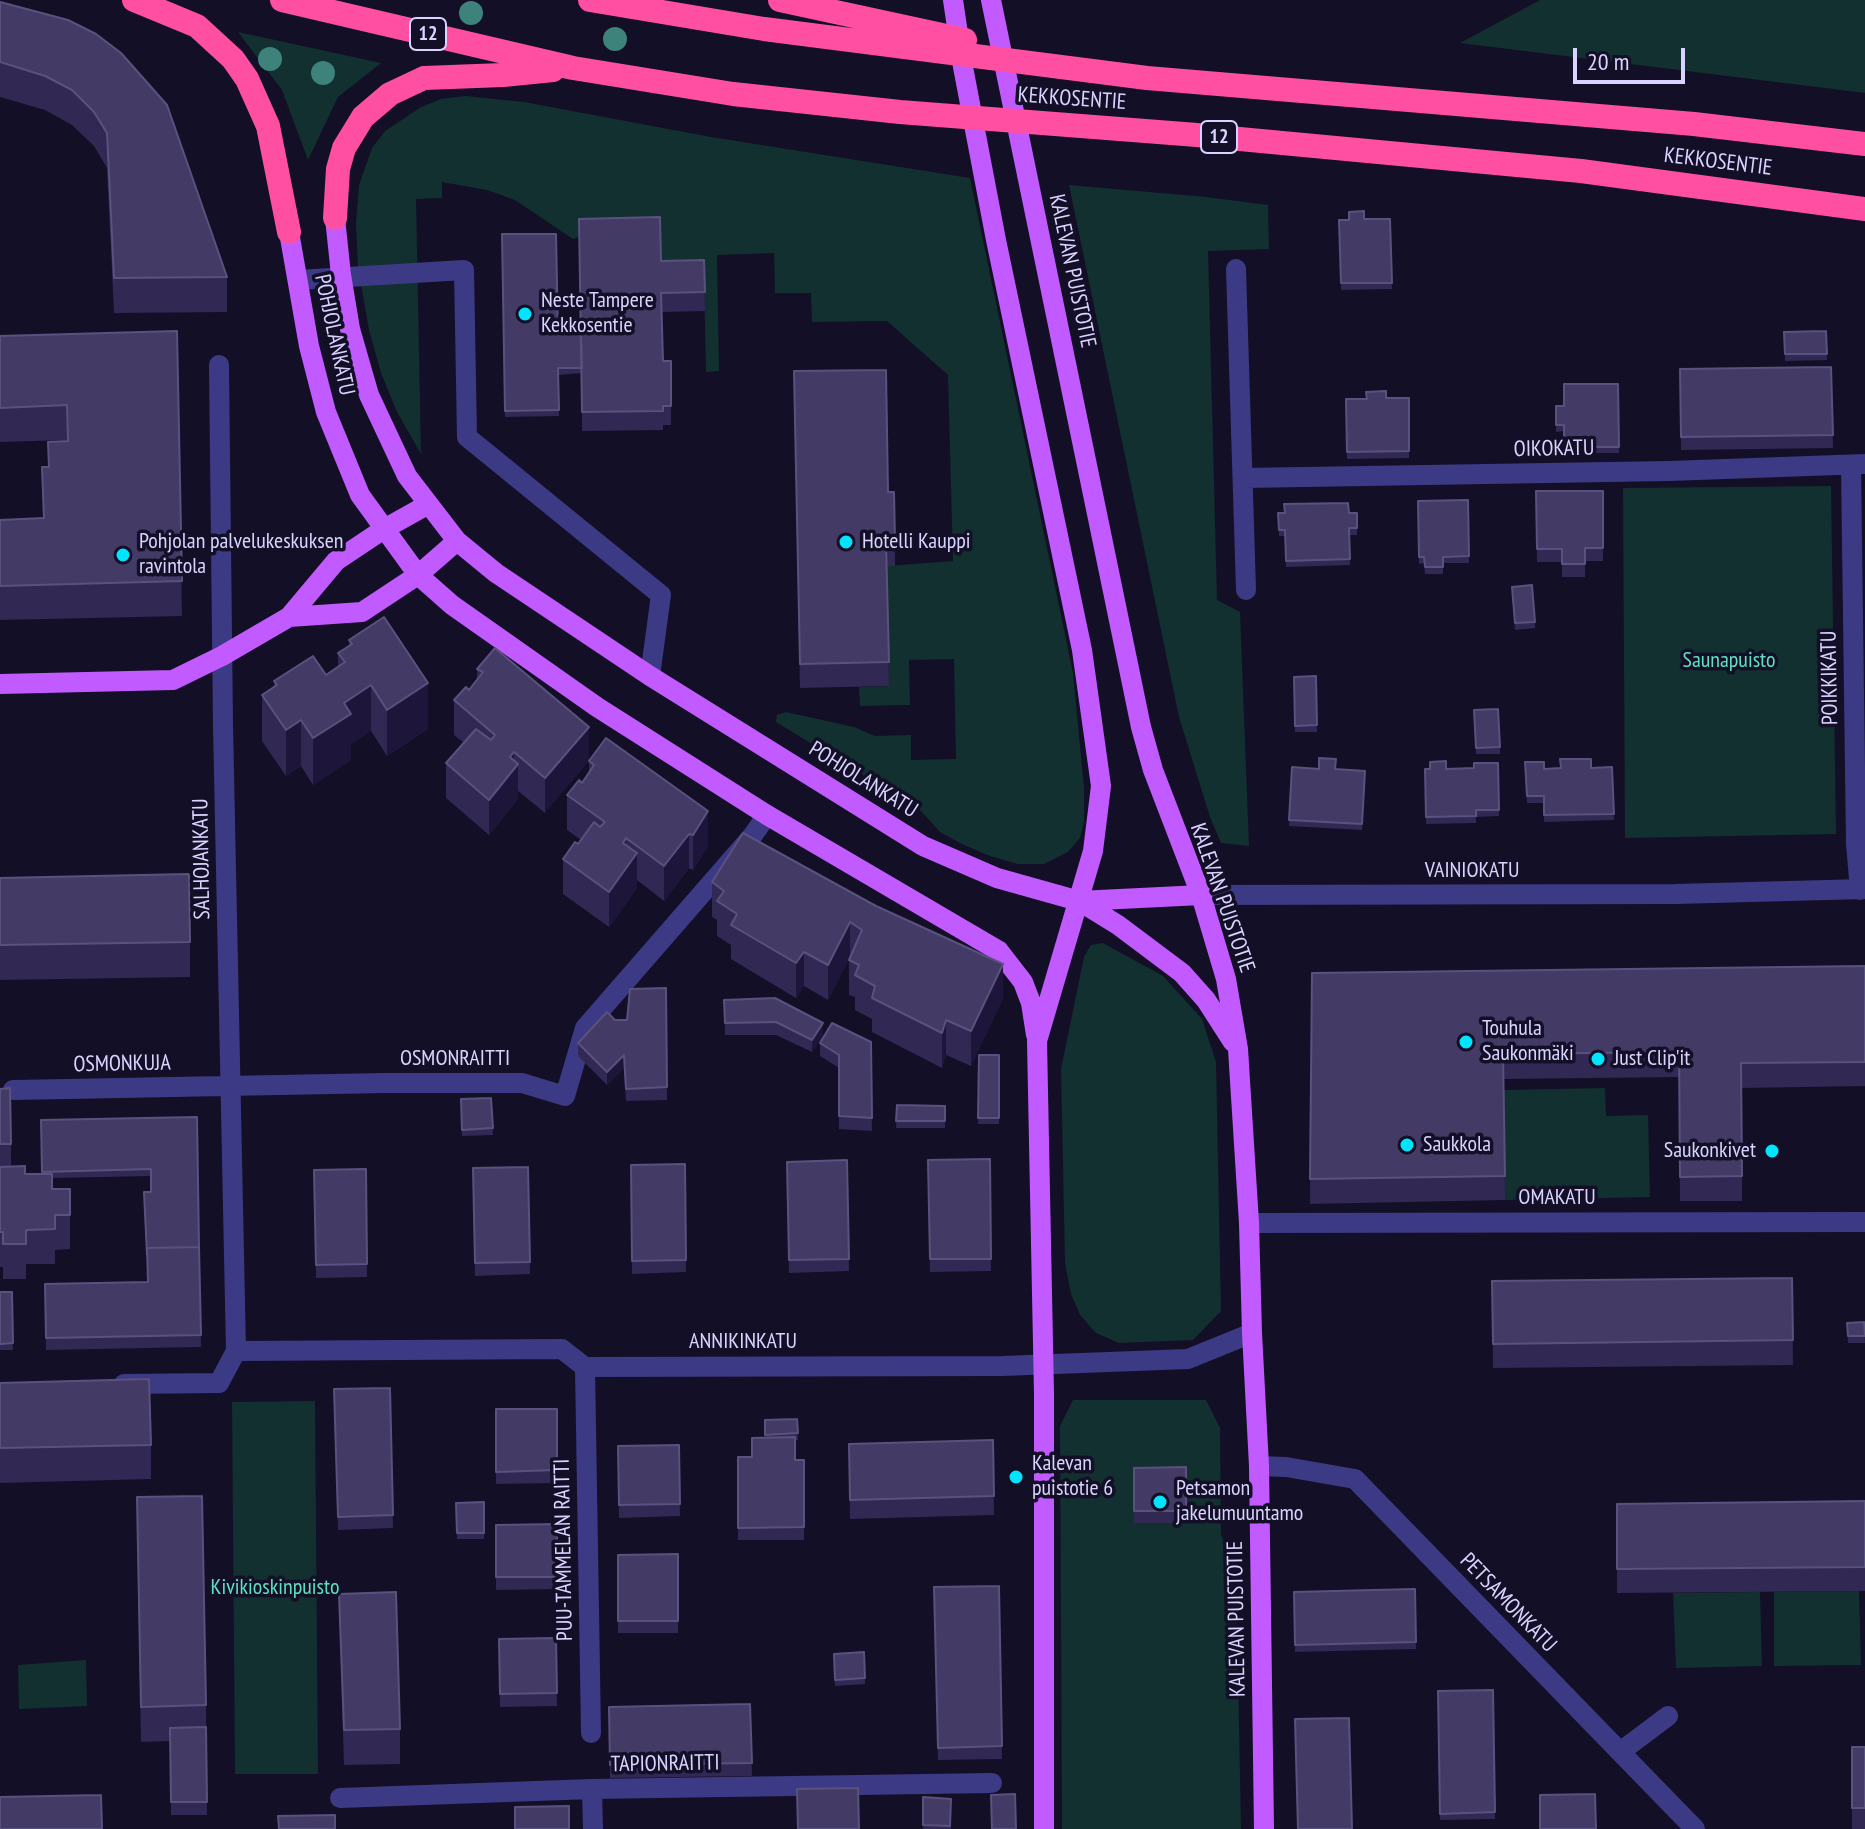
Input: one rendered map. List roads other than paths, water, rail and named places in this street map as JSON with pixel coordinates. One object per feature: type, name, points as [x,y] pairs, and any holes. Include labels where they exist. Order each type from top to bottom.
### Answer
[{"type":"highway","points":[[134,0],[197,26],[233,59],[247,79],[268,126],[289,232]]},
{"type":"highway","name":"KEKKOSENTIE","points":[[282,0],[573,68],[733,94],[900,112],[1197,135],[1581,171],[1865,209]]},
{"type":"highway","name":"KEKKOSENTIE","points":[[590,0],[764,29],[1147,78],[1694,124],[1865,144]]},
{"type":"highway","points":[[780,0],[1147,78]]},
{"type":"highway","points":[[335,218],[338,169],[344,148],[363,117],[390,94],[424,78],[573,68]]},
{"type":"main road","points":[[953,0],[969,98],[1082,650],[1101,786],[1093,851],[1037,1041],[1044,1362],[1044,1829]]},
{"type":"main road","name":"KALEVAN PUISTOTIE","points":[[991,0],[1141,727],[1158,784],[1201,895],[1226,979],[1238,1049],[1259,1466],[1264,1829]]},
{"type":"main road","name":"POHJOLANKATU","points":[[335,218],[350,329],[369,395],[407,476],[457,541],[496,573],[650,676],[923,846],[1010,883],[1079,901],[1118,925],[1182,973],[1206,1000],[1238,1049]]},
{"type":"main road","name":"POHJOLANKATU","points":[[289,232],[311,357],[326,412],[360,495],[418,575],[452,605],[597,707],[767,815],[999,951],[1023,982],[1031,1003],[1037,1041]]},
{"type":"main road","points":[[0,684],[173,680],[289,617],[336,561],[427,505]]},
{"type":"main road","points":[[289,617],[362,612],[418,575],[457,541]]},
{"type":"main road","name":"VAINIOKATU","points":[[1079,901],[1201,895]]},
{"type":"street","points":[[1236,269],[1246,590]]},
{"type":"street","points":[[298,280],[341,275],[464,270],[467,437],[661,595],[650,676]]},
{"type":"street","name":"SALHOJANKATU","points":[[219,365],[236,1351]]},
{"type":"street","name":"OIKOKATU","points":[[1243,478],[1858,465]]},
{"type":"street","name":"POIKKIKATU","points":[[1858,465],[1856,844],[1862,890]]},
{"type":"street","name":"OSMONRAITTI","points":[[231,1086],[522,1083],[565,1096],[585,1028],[743,847],[767,815]]},
{"type":"street","name":"VAINIOKATU","points":[[1201,895],[1675,894],[1862,890]]},
{"type":"street","name":"OSMONKUJA","points":[[13,1090],[231,1086]]},
{"type":"street","name":"OMAKATU","points":[[1249,1223],[1865,1222]]},
{"type":"street","name":"ANNIKINKATU","points":[[236,1351],[562,1349],[585,1367],[1002,1366],[1044,1362],[1188,1359],[1252,1333]]},
{"type":"street","points":[[97,1384],[219,1383],[236,1351]]},
{"type":"street","name":"PUU-TAMMELAN RAITTI","points":[[585,1367],[591,1733]]},
{"type":"street","name":"PETSAMONKATU","points":[[1259,1466],[1286,1467],[1355,1479],[1695,1829]]},
{"type":"street","points":[[1620,1752],[1668,1716]]},
{"type":"street","name":"TAPIONRAITTI","points":[[340,1798],[592,1789],[992,1783]]},
{"type":"street","points":[[592,1789],[593,1829]]},
{"type":"place","name":"Neste Tampere Kekkosentie","points":[[525,314]]},
{"type":"place","name":"Hotelli Kauppi","points":[[846,542]]},
{"type":"place","name":"Pohjolan palvelukeskuksen ravintola","points":[[123,555]]},
{"type":"place","name":"Touhula Saukonmäki","points":[[1466,1042]]},
{"type":"place","name":"Just Clip'it","points":[[1598,1059]]},
{"type":"place","name":"Saukkola","points":[[1407,1145]]},
{"type":"place","name":"Saukonkivet","points":[[1772,1151]]},
{"type":"place","name":"Kalevan puistotie 6","points":[[1016,1477]]},
{"type":"place","name":"Petsamon jakelumuuntamo","points":[[1160,1502]]},
{"type":"park label","name":"Saunapuisto","points":[[1729,661]]},
{"type":"park label","name":"Kivikioskinpuisto","points":[[275,1588]]}]
